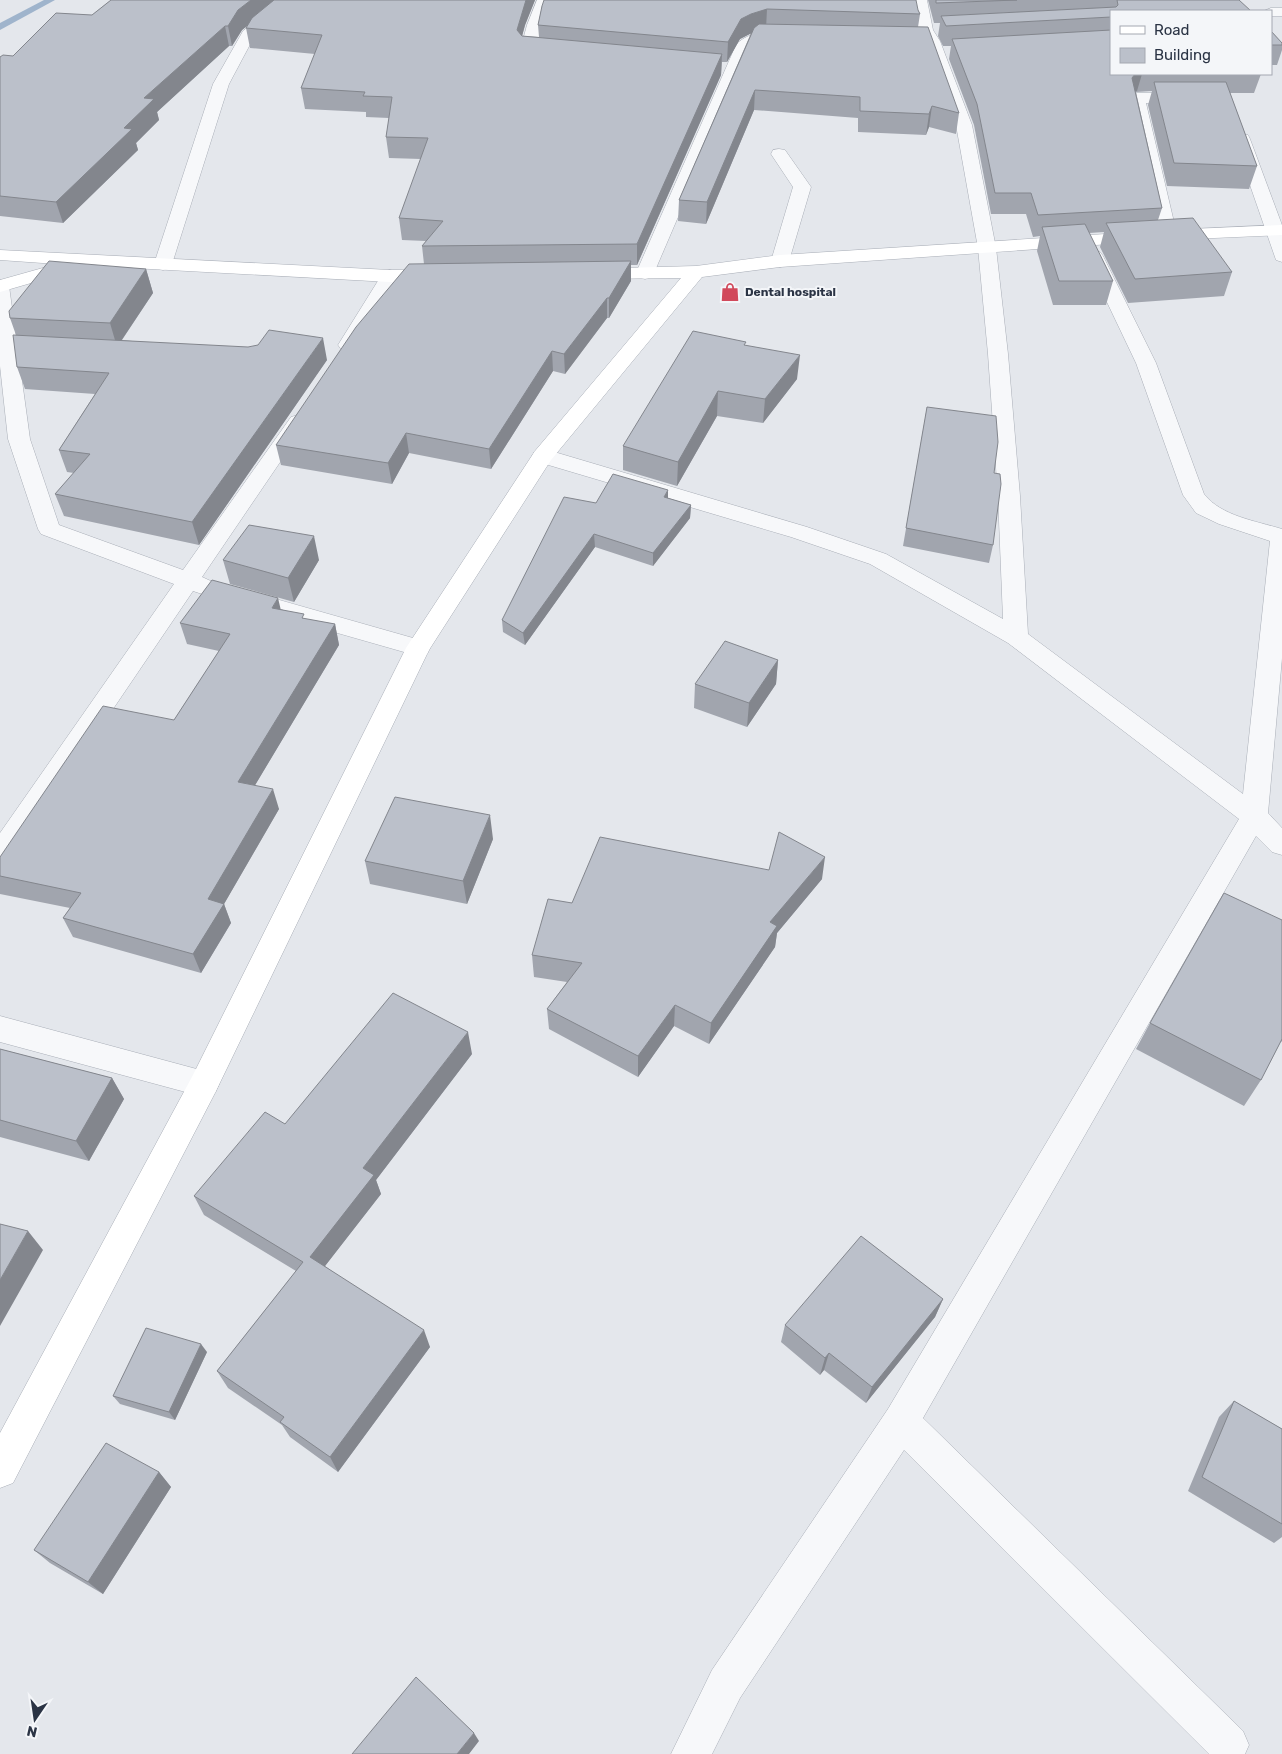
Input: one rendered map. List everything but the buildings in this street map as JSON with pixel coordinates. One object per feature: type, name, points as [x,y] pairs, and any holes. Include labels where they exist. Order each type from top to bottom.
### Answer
[{"type":"street","points":[[163,264],[221,84],[248,34],[292,0]]},
{"type":"street","points":[[544,0],[534,25],[528,51],[567,55]]},
{"type":"street","points":[[920,0],[930,39],[964,125],[987,248],[1001,392],[1016,637]]},
{"type":"street","points":[[645,273],[744,45],[752,39],[766,36],[795,37]]},
{"type":"street","points":[[930,39],[956,52]]},
{"type":"street","points":[[715,68],[735,69]]},
{"type":"street","points":[[1168,235],[1137,98],[1200,98]]},
{"type":"street","points":[[1237,124],[1279,230],[1282,256]]},
{"type":"street","points":[[779,154],[802,187],[780,261]]},
{"type":"street","points":[[576,274],[696,272],[780,261],[1086,240],[1279,230]]},
{"type":"street","points":[[691,1754],[726,1684],[901,1422],[1254,816],[1282,537],[1227,519],[1204,508],[1194,494],[1146,363],[1086,240]]},
{"type":"street","points":[[0,255],[390,276],[448,275]]},
{"type":"street","points":[[87,261],[0,286],[17,350],[19,439],[49,529],[189,582],[418,648]]},
{"type":"street","points":[[0,1470],[204,1084],[418,648],[543,456],[696,272]]},
{"type":"street","points":[[337,363],[390,276]]},
{"type":"street","points":[[0,854],[189,582],[311,402]]},
{"type":"street","points":[[543,456],[799,532],[878,558],[1016,637],[1254,816],[1282,846]]},
{"type":"street","points":[[0,1029],[204,1084]]},
{"type":"street","points":[[901,1422],[1229,1745]]},
{"type":"waterway","points":[[0,27],[51,0]]},
{"type":"place","name":"Dental hospital","points":[[730,292]]}]
